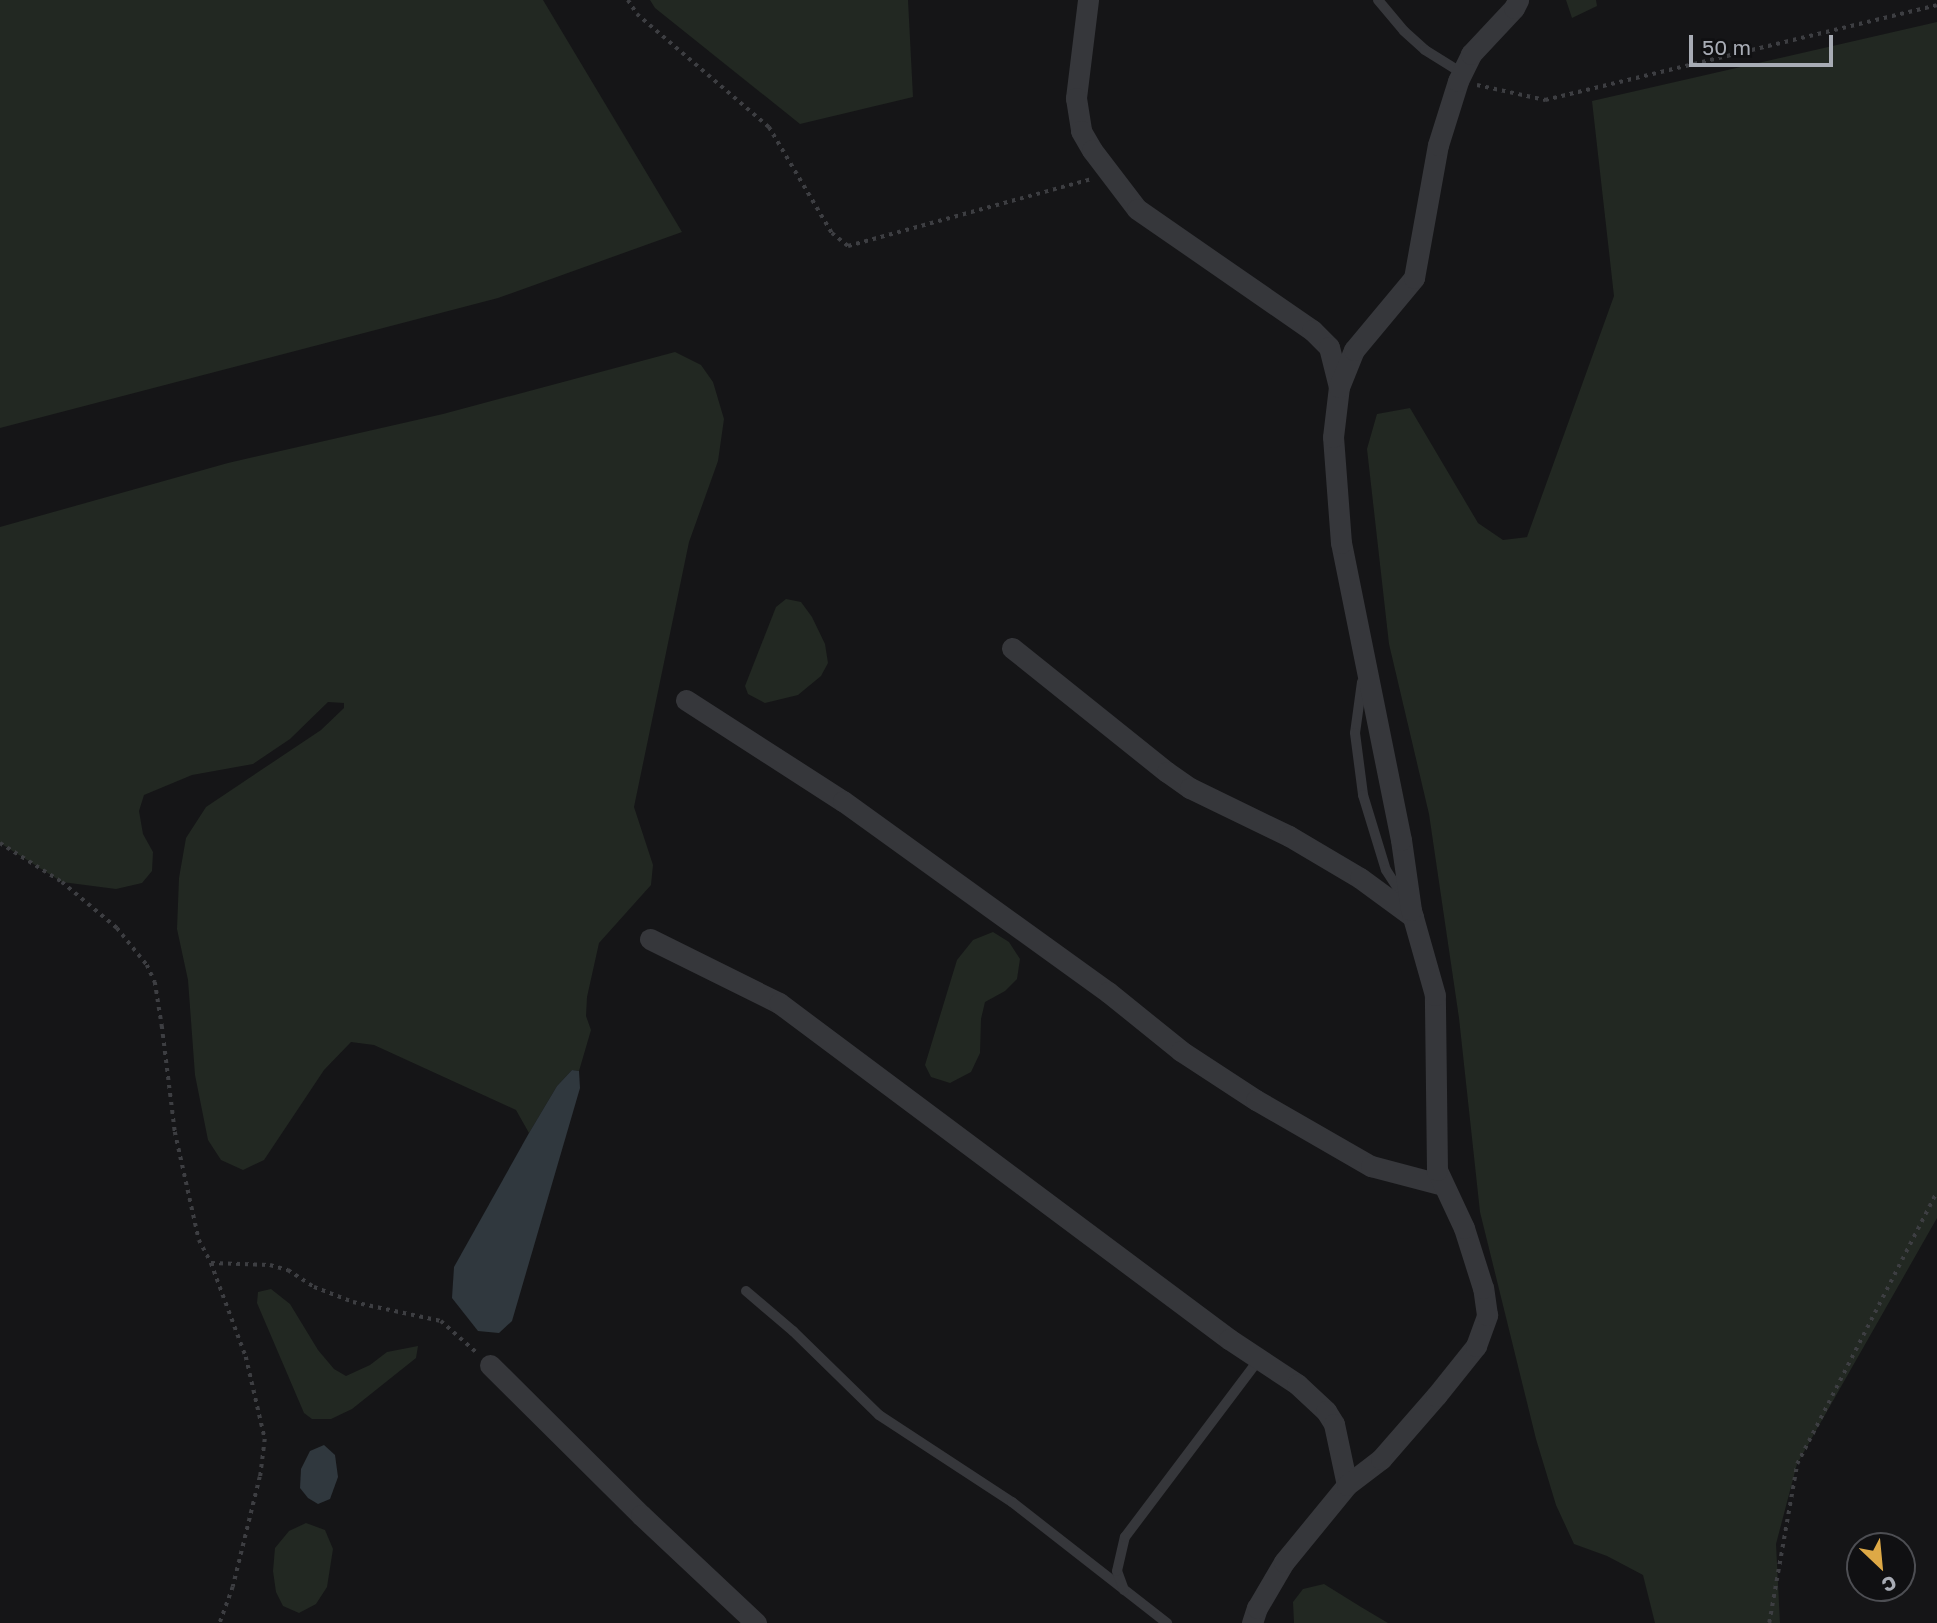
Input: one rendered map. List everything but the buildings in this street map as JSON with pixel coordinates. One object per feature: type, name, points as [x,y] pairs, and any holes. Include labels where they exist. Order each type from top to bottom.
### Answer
[{"type":"street","points":[[1088,0],[1078,109],[1081,131],[1137,209],[1312,330],[1329,347],[1339,387]]},
{"type":"street","points":[[1252,1623],[1257,1608],[1284,1562],[1347,1485],[1381,1459],[1436,1396],[1476,1346],[1487,1315],[1483,1289],[1464,1228],[1437,1170],[1435,995],[1412,913],[1401,840],[1341,543],[1333,437],[1339,387],[1354,350],[1414,278],[1437,145],[1460,77],[1471,54],[1514,8],[1518,0]]},
{"type":"street","points":[[1012,648],[1178,780],[1336,864],[1412,913]]},
{"type":"street","points":[[686,699],[843,801],[1108,992],[1181,1051],[1256,1100],[1371,1166],[1443,1185]]},
{"type":"street","points":[[650,939],[779,1003],[1259,1359],[1297,1384],[1326,1411],[1340,1440],[1347,1485]]},
{"type":"street","points":[[490,1365],[641,1516],[756,1623]]},
{"type":"lane","points":[[1378,0],[1411,38],[1460,77]]},
{"type":"lane","points":[[1365,662],[1355,733],[1363,795],[1386,870],[1412,913]]},
{"type":"lane","points":[[747,1291],[793,1331],[879,1415],[1012,1502],[1167,1623]]},
{"type":"lane","points":[[1124,1590],[1117,1571],[1125,1537],[1259,1359]]},
{"type":"path","points":[[628,0],[637,14],[769,127],[832,233],[848,246],[1110,174]]},
{"type":"path","points":[[1460,77],[1545,100],[1937,5]]},
{"type":"path","points":[[0,844],[62,881],[117,928],[147,965],[155,982],[175,1132],[199,1240],[211,1263],[246,1357],[265,1439],[260,1477],[233,1587],[220,1623]]},
{"type":"path","points":[[1769,1623],[1797,1464],[1937,1192]]},
{"type":"path","points":[[211,1263],[271,1265],[288,1270],[314,1287],[353,1301],[441,1321],[490,1365]]},
{"type":"shaded area","points":[[0,0],[543,0],[682,232],[498,298],[0,428]]},
{"type":"shaded area","points":[[650,0],[908,0],[913,97],[800,124],[655,8]]},
{"type":"shaded area","points":[[1566,0],[1596,0],[1597,6],[1572,18]]},
{"type":"shaded area","points":[[1937,22],[1937,1218],[1797,1464],[1776,1544],[1780,1623],[1655,1623],[1643,1575],[1607,1556],[1574,1544],[1556,1505],[1536,1439],[1480,1212],[1459,1018],[1429,814],[1389,644],[1367,449],[1377,414],[1410,408],[1478,523],[1503,540],[1527,537],[1614,296],[1592,101]]},
{"type":"shaded area","points":[[675,352],[701,365],[713,382],[724,419],[718,461],[689,542],[634,807],[653,865],[651,885],[599,943],[587,997],[586,1016],[591,1030],[579,1071],[572,1070],[557,1086],[529,1133],[516,1110],[374,1045],[351,1042],[324,1070],[264,1160],[243,1170],[221,1160],[208,1140],[195,1075],[188,980],[177,929],[179,878],[186,838],[206,807],[321,730],[344,708],[344,703],[328,702],[290,739],[253,764],[192,775],[144,795],[139,811],[143,834],[153,852],[152,871],[142,883],[116,889],[62,882],[0,843],[0,527],[228,463],[443,414]]},
{"type":"shaded area","points":[[786,599],[801,602],[812,617],[825,644],[828,663],[821,676],[798,695],[765,703],[748,694],[745,686],[776,607]]},
{"type":"shaded area","points":[[993,932],[1009,942],[1020,959],[1017,979],[1005,991],[985,1002],[981,1019],[980,1053],[971,1072],[950,1083],[931,1077],[925,1065],[957,960],[973,940]]},
{"type":"shaded area","points":[[572,1070],[579,1071],[580,1088],[512,1321],[499,1333],[478,1331],[452,1298],[454,1267],[557,1086]]},
{"type":"shaded area","points":[[271,1289],[290,1304],[318,1350],[334,1369],[346,1376],[370,1365],[387,1352],[418,1346],[416,1358],[352,1409],[331,1419],[312,1419],[304,1413],[257,1303],[258,1292]]},
{"type":"shaded area","points":[[324,1445],[335,1455],[338,1477],[330,1499],[318,1504],[308,1498],[300,1488],[301,1469],[310,1451]]},
{"type":"shaded area","points":[[306,1523],[325,1530],[333,1549],[327,1587],[316,1604],[299,1613],[283,1606],[276,1592],[273,1571],[275,1548],[289,1531]]},
{"type":"shaded area","points":[[1324,1584],[1388,1623],[1294,1623],[1293,1602],[1303,1589]]}]
